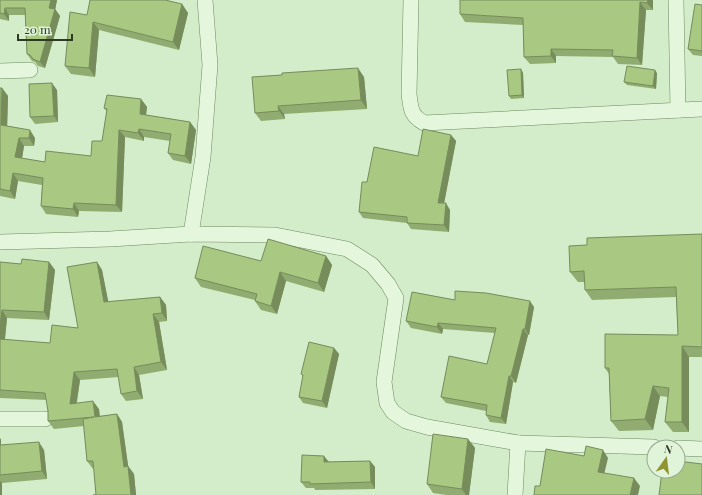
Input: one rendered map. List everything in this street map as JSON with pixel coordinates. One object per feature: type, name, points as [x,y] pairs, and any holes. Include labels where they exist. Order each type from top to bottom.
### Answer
[{"type":"street","points":[[190,234],[203,157],[210,65],[205,0]]},
{"type":"street","points":[[411,0],[409,94],[411,107],[416,118],[424,123],[702,109]]},
{"type":"street","points":[[676,0],[678,110]]},
{"type":"street","points":[[0,71],[30,70]]},
{"type":"street","points":[[0,242],[110,239],[190,234],[275,235],[347,250],[372,266],[388,284],[396,298],[384,382],[387,403],[393,412],[406,421],[427,427],[518,443],[646,447]]},
{"type":"street","points":[[0,419],[45,419]]},
{"type":"street","points":[[515,495],[518,443]]},
{"type":"street","points":[[686,448],[702,449]]},
{"type":"building","points":[[0,0],[51,0],[49,8],[55,9],[40,62],[27,54],[25,8],[5,8],[4,14],[0,13]]},
{"type":"building","points":[[90,0],[165,0],[182,4],[173,42],[93,22],[89,68],[65,66],[70,12],[87,15]]},
{"type":"building","points":[[460,0],[648,0],[647,3],[640,2],[637,58],[612,56],[613,50],[551,49],[551,56],[524,57],[523,18],[460,14]]},
{"type":"building","points":[[695,4],[702,5],[702,51],[688,49]]},
{"type":"building","points":[[627,66],[655,70],[653,86],[624,82]]},
{"type":"building","points":[[358,68],[361,100],[278,106],[279,111],[255,113],[252,77],[282,75],[282,73]]},
{"type":"building","points":[[521,69],[522,95],[509,96],[507,70]]},
{"type":"building","points":[[52,83],[54,116],[30,117],[29,84]]},
{"type":"building","points":[[0,88],[2,88],[1,125],[30,130],[29,138],[19,138],[15,157],[45,162],[46,151],[91,156],[92,141],[102,141],[107,109],[104,108],[107,95],[141,99],[140,114],[190,122],[185,156],[168,153],[171,134],[139,129],[138,133],[119,130],[116,205],[74,203],[73,209],[41,206],[43,178],[13,173],[10,191],[0,189]]},
{"type":"building","points":[[423,129],[451,135],[438,203],[446,203],[444,225],[407,223],[407,217],[359,212],[362,182],[367,182],[374,147],[418,156]]},
{"type":"building","points":[[702,234],[702,347],[682,346],[682,422],[665,422],[669,388],[653,386],[645,419],[611,421],[609,368],[605,368],[605,334],[678,335],[676,287],[585,290],[584,271],[570,272],[569,246],[587,245],[587,238]]},
{"type":"building","points":[[268,239],[326,256],[318,283],[280,272],[271,306],[255,301],[257,294],[195,278],[203,246],[261,261]]},
{"type":"building","points":[[22,259],[49,262],[44,312],[2,310],[0,326],[0,262],[21,264]]},
{"type":"building","points":[[97,262],[104,302],[160,297],[162,313],[153,314],[161,362],[134,367],[137,391],[121,394],[117,369],[74,372],[70,404],[93,401],[95,417],[117,414],[124,467],[128,466],[131,495],[96,495],[93,461],[87,461],[83,419],[94,417],[48,421],[45,393],[0,390],[0,339],[50,343],[52,325],[78,328],[67,267]]},
{"type":"building","points":[[455,291],[486,293],[530,301],[525,329],[523,329],[511,376],[509,376],[501,418],[486,415],[487,405],[441,397],[449,356],[487,364],[496,328],[438,323],[437,327],[406,321],[412,292],[455,300]]},
{"type":"building","points":[[309,342],[334,348],[322,401],[299,397],[303,375],[301,374]]},
{"type":"building","points":[[433,434],[468,439],[462,489],[427,484]]},
{"type":"building","points":[[39,442],[42,471],[0,475],[0,445]]},
{"type":"building","points":[[586,446],[603,450],[598,472],[634,478],[630,495],[534,495],[535,486],[540,486],[546,449],[584,456]]},
{"type":"building","points":[[302,455],[324,456],[324,462],[370,461],[371,482],[310,484],[310,482],[301,482]]},
{"type":"building","points":[[686,462],[702,464],[702,495],[659,495],[661,479],[686,479]]}]
